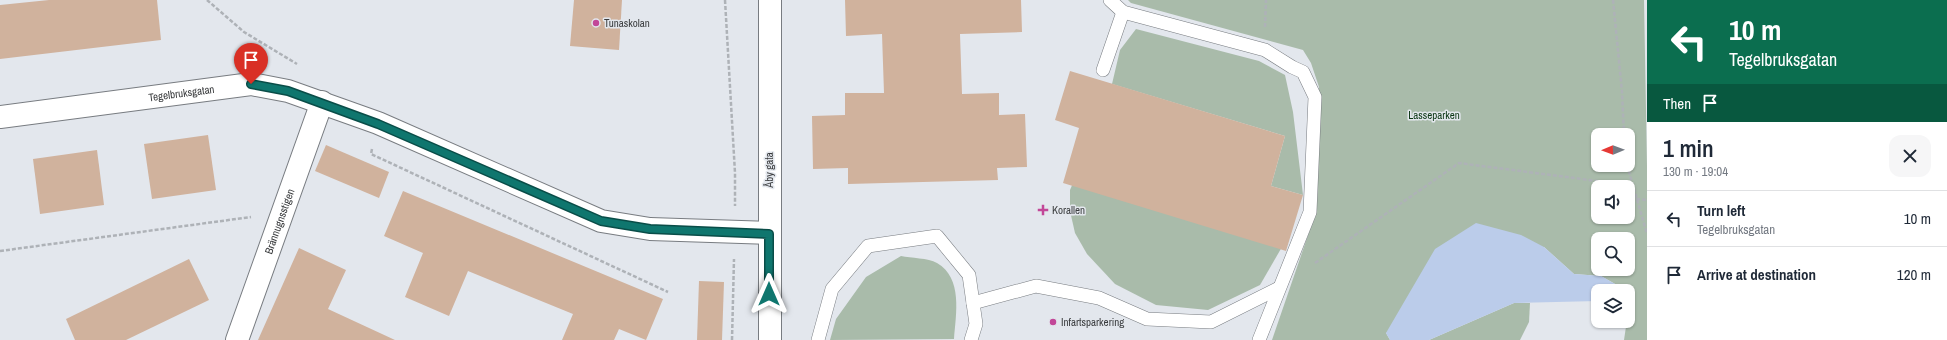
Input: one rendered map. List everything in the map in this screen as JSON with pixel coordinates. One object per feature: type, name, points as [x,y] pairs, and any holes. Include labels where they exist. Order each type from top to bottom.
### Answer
[{"type":"street","name":"Åby gata","points":[[770,0],[770,340]]},
{"type":"street","name":"Tegelbruksgatan","points":[[0,118],[251,84],[288,91],[322,102],[378,124],[601,221],[650,229],[769,234]]},
{"type":"street","name":"Brännugnsstigen","points":[[237,340],[284,212],[322,102]]},
{"type":"lane","points":[[1110,0],[1123,12],[1265,50],[1303,72],[1315,97],[1310,212],[1259,340]]},
{"type":"lane","points":[[1103,70],[1123,12]]},
{"type":"lane","points":[[818,340],[832,289],[868,246],[937,236],[969,275],[976,324],[971,340]]},
{"type":"lane","points":[[973,303],[1036,286],[1099,298],[1147,319],[1211,322],[1279,288]]},
{"type":"path","points":[[725,0],[735,173],[732,340]]},
{"type":"path","points":[[1613,0],[1622,92],[1624,128]]},
{"type":"path","points":[[378,124],[371,154],[668,292]]},
{"type":"path","points":[[1279,288],[1459,163],[1591,180]]},
{"type":"path","points":[[1635,195],[1647,234]]},
{"type":"path","points":[[1636,199],[1647,200]]},
{"type":"path","points":[[0,251],[284,212]]},
{"type":"green space","name":"Lasseparken","points":[[1128,0],[1644,0],[1647,166],[1647,340],[1624,340],[1626,328],[1635,328],[1635,284],[1615,284],[1601,276],[1635,276],[1635,232],[1591,232],[1591,275],[1574,274],[1544,247],[1386,333],[1390,340],[1272,340],[1317,209],[1319,87],[1311,63],[1303,50],[1131,3]]},
{"type":"green space","points":[[1136,29],[1259,61],[1285,75],[1293,112],[1303,195],[1271,186],[1285,136],[1112,84],[1120,50]]},
{"type":"green space","points":[[1076,176],[1286,240],[1260,285],[1208,310],[1156,305],[1115,284],[1087,254],[1075,233],[1070,211],[1070,190]]},
{"type":"green space","points":[[901,256],[933,261],[945,270],[951,278],[956,297],[954,339],[830,340],[836,319],[866,277]]},
{"type":"green space","points":[[1514,303],[1530,303],[1529,322],[1520,340],[1429,340]]},
{"type":"water","points":[[1476,223],[1521,235],[1544,247],[1574,274],[1601,276],[1615,284],[1591,284],[1591,301],[1514,303],[1429,340],[1390,340],[1386,333],[1435,249]]},
{"type":"building","points":[[49,0],[157,0],[161,40],[0,59],[0,5]]},
{"type":"building","name":"Tunaskolan","points":[[574,0],[622,0],[619,50],[570,46]]},
{"type":"building","points":[[845,0],[1021,0],[1022,32],[960,34],[962,94],[999,93],[999,115],[1025,114],[1027,167],[997,168],[998,180],[848,184],[848,168],[813,169],[812,116],[845,115],[845,93],[884,93],[882,34],[846,36]]},
{"type":"building","points":[[1070,71],[1285,136],[1271,186],[1303,195],[1286,251],[1063,183],[1079,128],[1055,120]]},
{"type":"building","points":[[208,135],[216,190],[152,199],[144,144]]},
{"type":"building","points":[[326,145],[389,172],[379,198],[315,171]]},
{"type":"building","points":[[97,150],[104,205],[40,214],[33,159]]},
{"type":"building","points":[[403,191],[663,299],[646,340],[619,329],[614,340],[562,340],[573,314],[468,271],[449,316],[405,297],[423,253],[384,236]]},
{"type":"building","points":[[299,248],[346,270],[328,309],[395,340],[258,340]]},
{"type":"building","points":[[189,259],[209,300],[126,340],[75,340],[66,319]]},
{"type":"building","points":[[699,281],[724,282],[722,340],[697,340]]},
{"type":"place","name":"Tunaskolan","points":[[596,23]]},
{"type":"place","name":"Korallen","points":[[1043,210]]},
{"type":"place","name":"Infartsparkering","points":[[1053,322]]},
{"type":"route","points":[[251,84],[288,91],[322,102],[378,124],[601,221],[650,229],[769,234],[769,294]]}]
